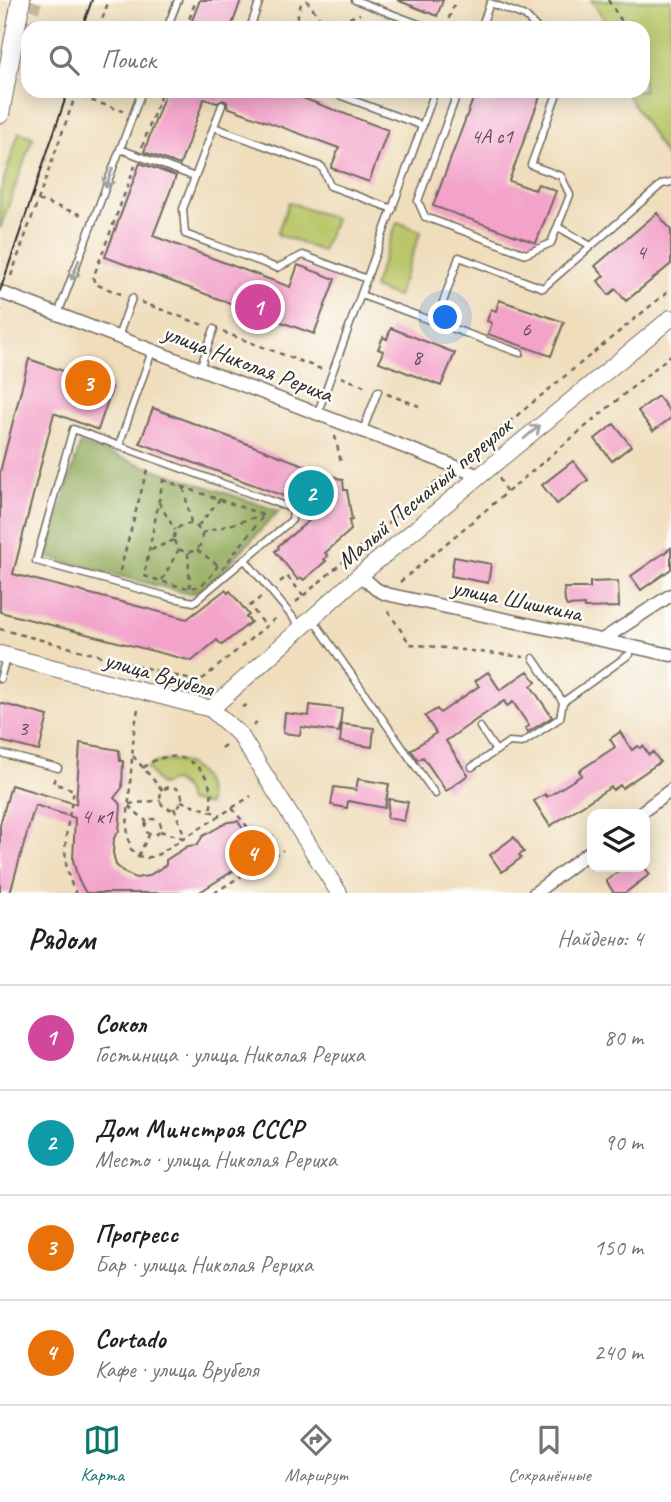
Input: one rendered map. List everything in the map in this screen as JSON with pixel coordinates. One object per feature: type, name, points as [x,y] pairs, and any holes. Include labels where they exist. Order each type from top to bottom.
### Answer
[{"type":"main road","points":[[1,107],[21,0]]},
{"type":"street","name":"улица Николая Рериха","points":[[0,292],[480,476]]},
{"type":"street","name":"Малый Песчаный переулок","points":[[211,709],[359,575],[671,318]]},
{"type":"street","name":"улица Шишкина","points":[[359,575],[386,594],[671,655]]},
{"type":"street","points":[[602,640],[671,595]]},
{"type":"street","name":"улица Врубеля","points":[[3,655],[211,709],[240,735],[339,893]]},
{"type":"street","points":[[646,809],[671,790]]},
{"type":"street","points":[[534,893],[587,854]]},
{"type":"lane","points":[[170,21],[178,0]]},
{"type":"lane","points":[[252,21],[260,0]]},
{"type":"lane","points":[[355,0],[410,21]]},
{"type":"lane","points":[[484,21],[490,3],[526,16],[531,21]]},
{"type":"lane","points":[[58,314],[139,98]]},
{"type":"lane","points":[[347,98],[422,126]]},
{"type":"lane","points":[[318,412],[432,98]]},
{"type":"lane","points":[[455,98],[418,201],[425,217],[526,254],[551,243],[570,195],[561,176],[531,165],[555,98]]},
{"type":"lane","points":[[222,105],[183,209],[185,233],[277,268],[303,255],[367,279]]},
{"type":"lane","points":[[214,127],[322,167],[330,186],[393,209]]},
{"type":"lane","points":[[120,149],[195,177]]},
{"type":"lane","points":[[436,322],[459,257],[543,288],[662,184],[671,183]]},
{"type":"lane","points":[[558,227],[591,246]]},
{"type":"lane","points":[[361,295],[520,353]]},
{"type":"lane","points":[[118,337],[132,299]]},
{"type":"lane","points":[[200,368],[214,329]]},
{"type":"lane","points":[[119,445],[153,350]]},
{"type":"lane","points":[[363,429],[378,391]]},
{"type":"lane","points":[[73,429],[119,445],[293,509],[292,520],[194,602],[36,561],[73,429]]},
{"type":"lane","points":[[245,559],[287,609],[307,622],[435,794]]},
{"type":"lane","points":[[562,702],[630,654]]},
{"type":"lane","points":[[0,679],[3,655]]},
{"type":"lane","points":[[472,767],[509,743],[523,743],[560,718],[562,702],[533,658]]},
{"type":"lane","points":[[480,727],[496,751]]},
{"type":"lane","points":[[0,753],[58,768]]},
{"type":"path","points":[[101,21],[110,0]]},
{"type":"path","points":[[188,21],[196,0]]},
{"type":"path","points":[[296,21],[304,0],[322,21]]},
{"type":"path","points":[[448,21],[456,0]]},
{"type":"path","points":[[608,0],[622,21]]},
{"type":"path","points":[[342,21],[376,8]]},
{"type":"path","points":[[11,276],[74,98]]},
{"type":"path","points":[[90,98],[151,121]]},
{"type":"path","points":[[159,98],[93,278],[95,284],[419,406]]},
{"type":"path","points":[[38,200],[112,225]]},
{"type":"path","points":[[470,454],[671,289]]},
{"type":"path","points":[[399,583],[671,355]]},
{"type":"path","points":[[334,431],[341,463]]},
{"type":"path","points":[[480,445],[483,452]]},
{"type":"path","points":[[116,583],[151,456]]},
{"type":"path","points":[[497,476],[507,492]]},
{"type":"path","points":[[196,692],[200,680],[442,477]]},
{"type":"path","points":[[218,565],[209,579],[198,587],[190,588],[144,576],[163,480],[264,514]]},
{"type":"path","points":[[183,486],[191,523]]},
{"type":"path","points":[[198,527],[220,499]]},
{"type":"path","points":[[159,503],[175,530],[174,540],[178,549],[188,553],[197,550],[202,542],[202,533],[198,527],[191,523],[182,524],[175,530]]},
{"type":"path","points":[[202,533],[264,514]]},
{"type":"path","points":[[197,550],[223,568],[264,514]]},
{"type":"path","points":[[149,551],[174,540]]},
{"type":"path","points":[[161,580],[178,549]]},
{"type":"path","points":[[188,553],[190,588]]},
{"type":"path","points":[[388,611],[411,644],[533,658]]},
{"type":"path","points":[[0,629],[200,680],[211,686]]},
{"type":"path","points":[[242,707],[247,705]]},
{"type":"path","points":[[138,709],[132,755],[128,839],[130,848],[138,856],[155,856],[250,796]]},
{"type":"path","points":[[253,726],[259,721]]},
{"type":"path","points":[[132,755],[163,791]]},
{"type":"path","points":[[143,768],[166,757],[184,758],[192,762],[206,775],[210,784],[210,811]]},
{"type":"path","points":[[58,768],[53,783],[74,790],[64,854],[68,875],[76,893]]},
{"type":"path","points":[[163,791],[169,788],[178,789],[181,801]]},
{"type":"path","points":[[163,791],[161,800],[164,807],[174,808]]},
{"type":"path","points":[[129,805],[161,800]]},
{"type":"path","points":[[181,801],[221,815]]},
{"type":"path","points":[[174,808],[181,801]]},
{"type":"path","points":[[129,805],[147,822]]},
{"type":"path","points":[[174,808],[185,838]]},
{"type":"path","points":[[232,808],[272,857]]},
{"type":"path","points":[[147,822],[158,821],[160,831]]},
{"type":"path","points":[[147,822],[146,830],[149,834]]},
{"type":"path","points":[[160,831],[185,838]]},
{"type":"path","points":[[149,834],[155,835],[160,831]]},
{"type":"path","points":[[138,856],[149,834]]},
{"type":"path","points":[[261,844],[275,835]]},
{"type":"path","points":[[214,893],[283,850]]},
{"type":"green space","points":[[591,0],[671,0],[671,165],[629,98],[650,98],[650,21],[601,21],[604,19]]},
{"type":"green space","points":[[19,132],[33,137],[0,229],[0,192]]},
{"type":"green space","points":[[289,202],[335,219],[322,251],[277,234]]},
{"type":"green space","points":[[397,222],[421,231],[397,297],[373,288]]},
{"type":"green space","points":[[80,444],[279,511],[206,588],[189,594],[47,557]]},
{"type":"green space","points":[[171,760],[188,765],[200,774],[207,788],[208,805],[187,801],[185,791],[176,782],[160,785],[147,768],[155,763]]},
{"type":"building","points":[[200,0],[241,0],[234,21],[192,21]]},
{"type":"building","points":[[397,0],[443,0],[437,16]]},
{"type":"building","points":[[163,98],[303,98],[388,130],[369,182],[331,168],[339,148],[227,107],[227,102],[223,100],[217,103],[204,99],[180,165],[144,152]]},
{"type":"building","points":[[473,98],[539,98],[509,181],[535,190],[538,184],[556,191],[536,243],[433,206]]},
{"type":"building","points":[[140,163],[176,176],[153,236],[290,287],[298,265],[335,279],[314,334],[105,257]]},
{"type":"building","points":[[657,213],[671,230],[671,264],[626,301],[616,289],[609,295],[598,281],[604,276],[595,266]]},
{"type":"building","points":[[499,300],[564,322],[551,356],[488,334],[492,323],[487,321],[491,309],[496,311]]},
{"type":"building","points":[[391,328],[455,353],[441,386],[379,362],[383,351],[378,349],[383,337],[387,339]]},
{"type":"building","points":[[29,359],[112,388],[98,430],[54,413],[13,574],[187,619],[225,590],[228,593],[230,591],[249,615],[246,617],[251,622],[222,645],[217,640],[192,661],[0,612],[0,472]]},
{"type":"building","points":[[658,396],[671,413],[671,418],[653,431],[638,411]]},
{"type":"building","points":[[153,408],[343,480],[352,520],[349,521],[351,530],[325,553],[328,556],[324,559],[326,561],[304,580],[298,580],[275,551],[322,510],[140,443]]},
{"type":"building","points":[[614,424],[631,446],[612,461],[595,439]]},
{"type":"building","points":[[573,461],[588,480],[557,504],[542,485]]},
{"type":"building","points":[[671,548],[671,569],[641,590],[631,576]]},
{"type":"building","points":[[454,557],[491,564],[488,583],[451,576]]},
{"type":"building","points":[[618,581],[619,607],[584,608],[584,605],[567,606],[565,602],[564,588],[590,588],[590,582]]},
{"type":"building","points":[[528,671],[536,682],[531,686],[552,717],[528,732],[525,728],[529,726],[513,702],[507,706],[504,701],[470,724],[446,741],[468,775],[446,791],[423,757],[418,760],[411,750],[436,733],[425,716],[437,709],[440,713],[479,686],[475,681],[488,672],[500,690]]},
{"type":"building","points":[[0,703],[48,716],[39,751],[0,741]]},
{"type":"building","points":[[310,705],[342,709],[339,732],[301,727],[300,735],[283,733],[285,713],[309,716]]},
{"type":"building","points":[[342,724],[374,728],[372,747],[340,742]]},
{"type":"building","points":[[620,732],[632,750],[643,746],[649,755],[653,752],[660,762],[622,788],[620,785],[613,790],[611,787],[550,826],[534,801],[545,794],[547,797],[582,775],[579,771],[615,747],[610,739]]},
{"type":"building","points":[[80,743],[119,750],[120,761],[123,761],[122,788],[114,798],[121,805],[119,831],[114,838],[113,853],[116,865],[125,873],[136,878],[148,876],[166,865],[166,860],[188,846],[197,845],[203,836],[228,822],[238,821],[247,836],[263,852],[198,893],[86,893],[78,879],[73,860],[75,818],[35,805],[10,893],[0,893],[0,825],[11,785],[76,804]]},
{"type":"building","points":[[358,779],[389,784],[385,808],[348,801],[347,808],[331,805],[334,787],[356,790]]},
{"type":"building","points":[[389,799],[408,802],[404,821],[387,818]]},
{"type":"building","points":[[514,837],[524,852],[519,855],[521,858],[502,872],[490,855]]},
{"type":"building","points":[[618,872],[650,874],[625,893],[614,893],[606,881]]},
{"type":"tunnel","points":[[24,21],[32,0]]},
{"type":"tunnel","points":[[18,38],[21,30]]},
{"type":"tram line","points":[[84,21],[92,0]]},
{"type":"tram line","points":[[0,291],[66,98]]},
{"type":"place","name":"Сокол","points":[[258,307]]},
{"type":"place","name":"Прогресс","points":[[88,383]]},
{"type":"place","name":"Дом Минстроя СССР","points":[[311,493]]},
{"type":"place","name":"Cortado","points":[[252,853]]}]
